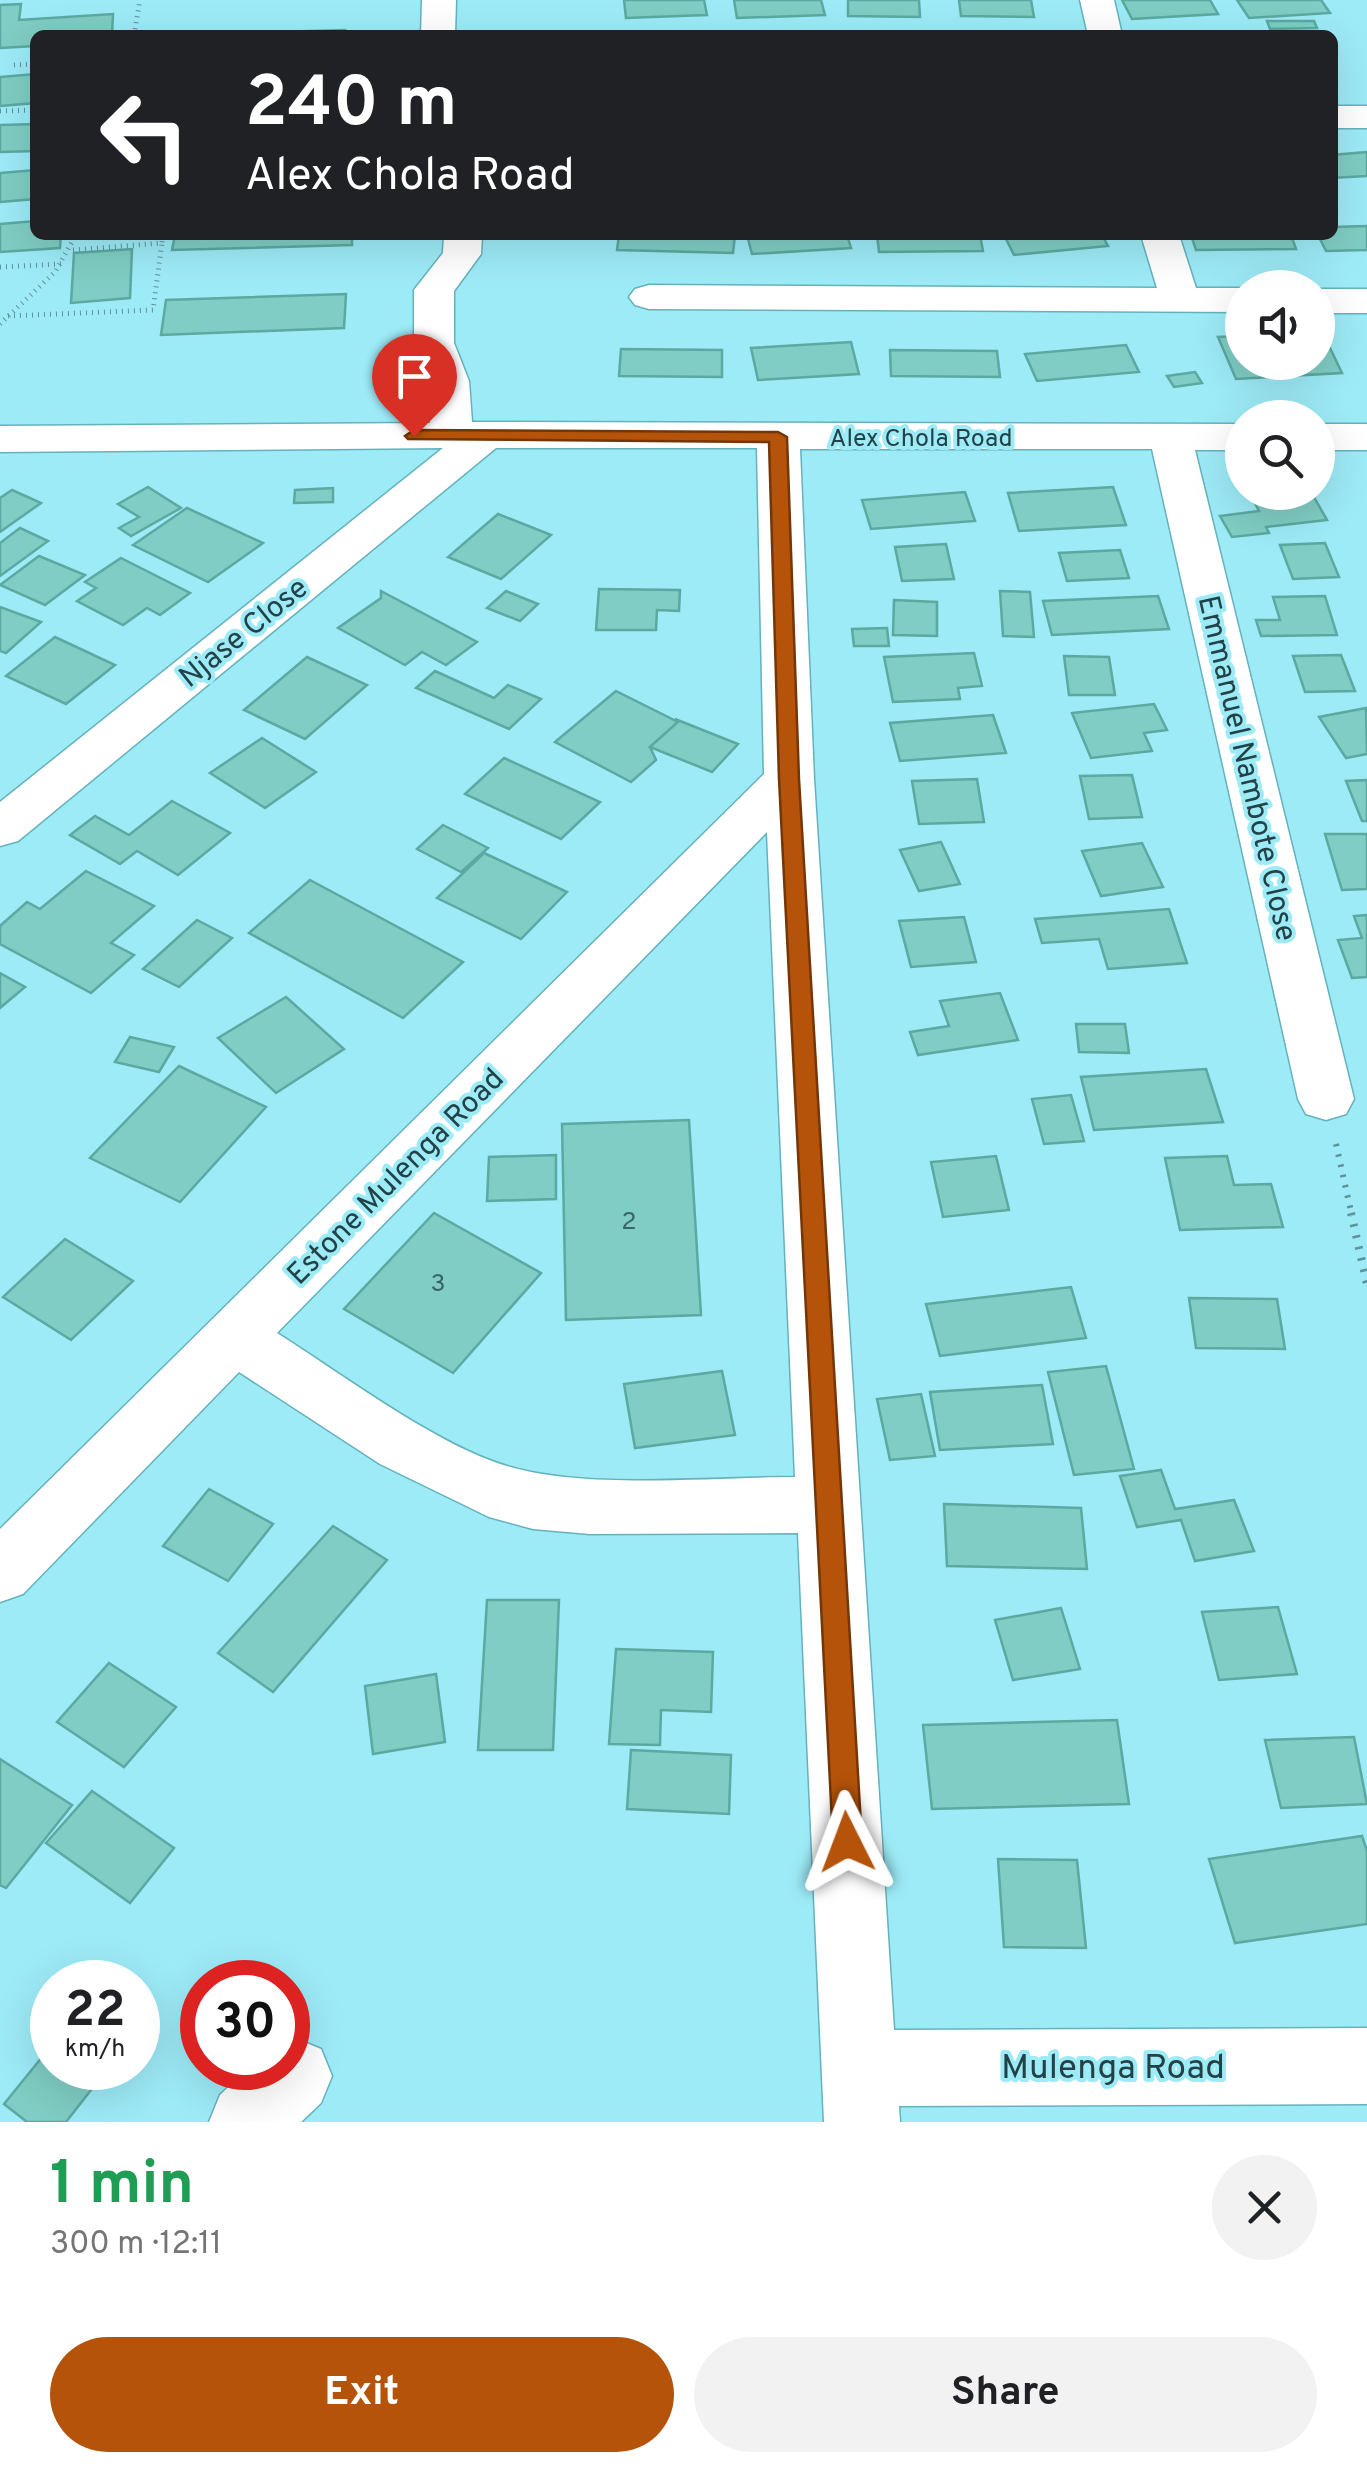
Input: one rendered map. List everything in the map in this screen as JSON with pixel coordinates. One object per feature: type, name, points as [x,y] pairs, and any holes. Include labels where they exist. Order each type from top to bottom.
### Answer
[{"type":"street","points":[[438,30],[439,0]]},
{"type":"street","points":[[1097,0],[1104,30]]},
{"type":"street","points":[[1338,117],[1367,116]]},
{"type":"street","points":[[462,240],[462,254],[434,290],[434,343],[469,435]]},
{"type":"street","points":[[1162,240],[1180,299]]},
{"type":"street","points":[[649,296],[1225,300]]},
{"type":"street","points":[[1335,301],[1367,301]]},
{"type":"street","name":"Alex Chola Road","points":[[0,440],[469,435],[1225,436]]},
{"type":"street","name":"Njase Close","points":[[0,830],[469,435]]},
{"type":"street","name":"Emmanuel Nambote Close","points":[[1170,436],[1326,1099]]},
{"type":"street","points":[[778,437],[789,779],[861,2095]]},
{"type":"street","points":[[1335,437],[1367,437]]},
{"type":"street","name":"Estone Mulenga Road","points":[[0,1573],[789,779]]},
{"type":"street","points":[[234,1337],[402,1445],[489,1489],[533,1500],[590,1506],[829,1504]]},
{"type":"street","name":"Mulenga Road","points":[[861,2095],[1367,2066]]},
{"type":"path","points":[[135,30],[140,0]]},
{"type":"path","points":[[14,65],[30,64]]},
{"type":"path","points":[[0,111],[30,110]]},
{"type":"path","points":[[0,324],[62,264],[75,240]]},
{"type":"path","points":[[8,316],[153,310],[162,240]]},
{"type":"path","points":[[72,250],[162,244]]},
{"type":"path","points":[[0,266],[62,264]]},
{"type":"path","points":[[1326,1099],[1367,1284]]},
{"type":"building","points":[[624,0],[704,0],[707,15],[626,18]]},
{"type":"building","points":[[734,0],[821,0],[825,15],[737,18]]},
{"type":"building","points":[[848,0],[919,0],[920,17],[848,16]]},
{"type":"building","points":[[959,0],[1031,0],[1034,17],[961,16]]},
{"type":"building","points":[[1122,0],[1210,0],[1218,14],[1132,19]]},
{"type":"building","points":[[1237,0],[1321,0],[1330,13],[1249,18]]},
{"type":"building","points":[[21,4],[19,20],[113,14],[112,30],[30,30],[30,46],[0,48],[0,5]]},
{"type":"building","points":[[1267,21],[1314,21],[1317,28],[1270,29]]},
{"type":"building","points":[[30,74],[30,103],[0,106],[0,77]]},
{"type":"building","points":[[30,124],[30,151],[0,152],[0,125]]},
{"type":"building","points":[[1367,152],[1367,176],[1338,178],[1338,154]]},
{"type":"building","points":[[30,170],[30,199],[0,202],[0,173]]},
{"type":"building","points":[[30,221],[30,240],[61,240],[60,248],[0,252],[0,224]]},
{"type":"building","points":[[1367,226],[1367,250],[1326,251],[1320,240],[1338,240],[1338,227]]},
{"type":"building","points":[[174,240],[352,240],[352,245],[172,250]]},
{"type":"building","points":[[618,240],[734,240],[733,253],[617,250]]},
{"type":"building","points":[[748,240],[849,240],[851,248],[752,254]]},
{"type":"building","points":[[878,240],[981,240],[983,251],[879,252]]},
{"type":"building","points":[[1006,240],[1105,240],[1108,246],[1014,255]]},
{"type":"building","points":[[1193,240],[1293,240],[1296,249],[1196,250]]},
{"type":"building","points":[[132,249],[130,298],[71,303],[74,253]]},
{"type":"building","points":[[346,294],[344,328],[161,335],[166,300]]},
{"type":"building","points":[[851,342],[859,374],[758,380],[751,348]]},
{"type":"building","points":[[1126,345],[1139,372],[1037,381],[1025,354]]},
{"type":"building","points":[[621,349],[722,350],[722,377],[619,376]]},
{"type":"building","points":[[890,350],[997,351],[1000,377],[891,376]]},
{"type":"building","points":[[1195,372],[1202,383],[1174,387],[1167,376]]},
{"type":"building","points":[[148,487],[181,508],[131,536],[119,528],[139,517],[118,504]]},
{"type":"building","points":[[1113,487],[1126,525],[1019,531],[1008,493]]},
{"type":"building","points":[[333,488],[333,502],[294,503],[295,490]]},
{"type":"building","points":[[12,490],[41,503],[0,532],[0,498]]},
{"type":"building","points":[[965,492],[975,521],[871,529],[862,500]]},
{"type":"building","points":[[187,508],[263,543],[208,582],[133,545]]},
{"type":"building","points":[[1321,510],[1327,520],[1266,527],[1269,533],[1232,537],[1220,516]]},
{"type":"building","points":[[498,514],[551,535],[501,579],[448,557]]},
{"type":"building","points":[[20,528],[48,541],[0,576],[0,543]]},
{"type":"building","points":[[1325,543],[1339,577],[1293,579],[1280,545]]},
{"type":"building","points":[[946,544],[954,579],[902,581],[895,547]]},
{"type":"building","points":[[1120,550],[1129,578],[1067,581],[1059,553]]},
{"type":"building","points":[[39,556],[85,575],[45,605],[0,585]]},
{"type":"building","points":[[121,558],[190,593],[160,615],[147,608],[123,625],[77,601],[96,588],[85,582]]},
{"type":"building","points":[[599,589],[680,590],[679,611],[657,610],[656,630],[596,630]]},
{"type":"building","points":[[381,591],[477,642],[446,665],[422,652],[405,665],[338,628],[381,598]]},
{"type":"building","points":[[506,591],[538,604],[520,621],[487,608]]},
{"type":"building","points":[[1000,591],[1030,592],[1034,637],[1003,636]]},
{"type":"building","points":[[1158,596],[1169,629],[1052,635],[1043,601]]},
{"type":"building","points":[[1325,596],[1337,635],[1261,636],[1256,620],[1280,620],[1273,597]]},
{"type":"building","points":[[894,600],[937,602],[937,636],[893,635]]},
{"type":"building","points":[[0,607],[41,622],[6,653],[0,651]]},
{"type":"building","points":[[887,628],[889,646],[854,646],[852,629]]},
{"type":"building","points":[[55,637],[115,665],[66,704],[6,676]]},
{"type":"building","points":[[974,653],[982,686],[958,688],[960,699],[893,702],[884,657]]},
{"type":"building","points":[[1341,655],[1355,691],[1305,692],[1293,656]]},
{"type":"building","points":[[1064,656],[1109,657],[1115,695],[1069,695]]},
{"type":"building","points":[[307,657],[367,685],[305,739],[244,710]]},
{"type":"building","points":[[435,671],[494,698],[508,685],[541,699],[509,729],[416,688]]},
{"type":"building","points":[[616,691],[678,722],[650,747],[656,760],[631,782],[555,742]]},
{"type":"building","points":[[1154,704],[1167,730],[1144,733],[1152,751],[1091,758],[1072,713]]},
{"type":"building","points":[[1366,708],[1367,754],[1346,758],[1319,717]]},
{"type":"building","points":[[993,715],[1006,753],[900,761],[890,723]]},
{"type":"building","points":[[675,719],[738,744],[712,772],[650,747],[678,722]]},
{"type":"building","points":[[262,738],[316,772],[265,808],[210,773]]},
{"type":"building","points":[[504,758],[600,802],[561,839],[465,794]]},
{"type":"building","points":[[1132,775],[1142,817],[1089,819],[1080,776]]},
{"type":"building","points":[[977,779],[984,822],[919,824],[912,781]]},
{"type":"building","points":[[1367,780],[1367,821],[1362,821],[1346,781]]},
{"type":"building","points":[[172,801],[230,833],[178,875],[137,851],[120,864],[70,835],[95,816],[129,835]]},
{"type":"building","points":[[443,825],[488,848],[461,872],[417,849]]},
{"type":"building","points":[[1325,834],[1367,834],[1367,889],[1342,890]]},
{"type":"building","points":[[941,842],[960,884],[919,891],[900,850]]},
{"type":"building","points":[[1142,843],[1163,887],[1101,896],[1082,851]]},
{"type":"building","points":[[484,853],[567,892],[521,939],[437,898]]},
{"type":"building","points":[[86,871],[154,906],[111,943],[134,955],[91,993],[0,944],[0,926],[27,902],[40,909]]},
{"type":"building","points":[[310,880],[463,962],[403,1018],[249,933]]},
{"type":"building","points":[[1169,909],[1187,963],[1108,969],[1099,939],[1042,943],[1035,919]]},
{"type":"building","points":[[1367,915],[1367,977],[1352,978],[1338,940],[1362,938],[1354,916]]},
{"type":"building","points":[[964,917],[976,962],[911,967],[899,921]]},
{"type":"building","points":[[197,920],[232,938],[179,987],[143,969]]},
{"type":"building","points":[[0,973],[25,987],[0,1008]]},
{"type":"building","points":[[1000,993],[1018,1040],[918,1055],[910,1032],[949,1026],[940,1001]]},
{"type":"building","points":[[286,997],[344,1049],[276,1093],[218,1038]]},
{"type":"building","points":[[1076,1024],[1125,1024],[1129,1053],[1079,1052]]},
{"type":"building","points":[[130,1037],[174,1047],[159,1072],[115,1062]]},
{"type":"building","points":[[179,1066],[266,1107],[180,1202],[90,1158]]},
{"type":"building","points":[[1206,1069],[1223,1122],[1094,1130],[1081,1077]]},
{"type":"building","points":[[1071,1095],[1084,1141],[1044,1144],[1032,1099]]},
{"type":"building","points":[[689,1120],[701,1315],[566,1320],[562,1124]]},
{"type":"building","points":[[556,1155],[556,1199],[487,1201],[489,1157]]},
{"type":"building","points":[[996,1156],[1009,1210],[943,1217],[931,1162]]},
{"type":"building","points":[[1227,1156],[1234,1185],[1271,1184],[1283,1227],[1180,1230],[1165,1158]]},
{"type":"building","points":[[434,1213],[541,1273],[453,1373],[344,1309]]},
{"type":"building","points":[[65,1239],[133,1281],[71,1340],[3,1297]]},
{"type":"building","points":[[1071,1287],[1086,1338],[940,1356],[926,1304]]},
{"type":"building","points":[[1189,1298],[1277,1299],[1285,1349],[1196,1348]]},
{"type":"building","points":[[1106,1366],[1134,1469],[1074,1475],[1048,1372]]},
{"type":"building","points":[[722,1371],[735,1435],[635,1448],[624,1384]]},
{"type":"building","points":[[1042,1385],[1053,1444],[940,1450],[930,1392]]},
{"type":"building","points":[[921,1394],[935,1456],[890,1460],[877,1399]]},
{"type":"building","points":[[1161,1470],[1175,1509],[1234,1500],[1254,1551],[1195,1561],[1181,1520],[1137,1527],[1120,1476]]},
{"type":"building","points":[[209,1489],[273,1524],[228,1581],[163,1546]]},
{"type":"building","points":[[944,1504],[1081,1508],[1087,1569],[947,1566]]},
{"type":"building","points":[[333,1526],[387,1560],[273,1692],[218,1653]]},
{"type":"building","points":[[487,1600],[559,1600],[553,1750],[478,1750]]},
{"type":"building","points":[[1278,1607],[1297,1674],[1219,1680],[1202,1612]]},
{"type":"building","points":[[1061,1608],[1080,1669],[1013,1680],[995,1620]]},
{"type":"building","points":[[616,1649],[713,1652],[711,1712],[661,1710],[660,1745],[609,1744]]},
{"type":"building","points":[[109,1663],[176,1707],[124,1767],[57,1722]]},
{"type":"building","points":[[436,1674],[445,1742],[373,1754],[365,1686]]},
{"type":"building","points":[[1117,1720],[1129,1804],[932,1809],[923,1725]]},
{"type":"building","points":[[1354,1737],[1367,1804],[1281,1808],[1265,1740]]},
{"type":"building","points":[[631,1750],[731,1755],[729,1814],[627,1809]]},
{"type":"building","points":[[0,1759],[72,1805],[6,1888],[0,1885]]},
{"type":"building","points":[[92,1791],[174,1848],[130,1903],[46,1843]]},
{"type":"building","points":[[1362,1836],[1367,1851],[1367,1924],[1235,1943],[1209,1859]]},
{"type":"building","points":[[998,1859],[1077,1860],[1086,1948],[1004,1947]]},
{"type":"building","points":[[30,2072],[30,2090],[91,2090],[66,2122],[27,2122],[4,2104]]},
{"type":"route","points":[[414,436],[778,437],[789,779],[847,1842]]}]
